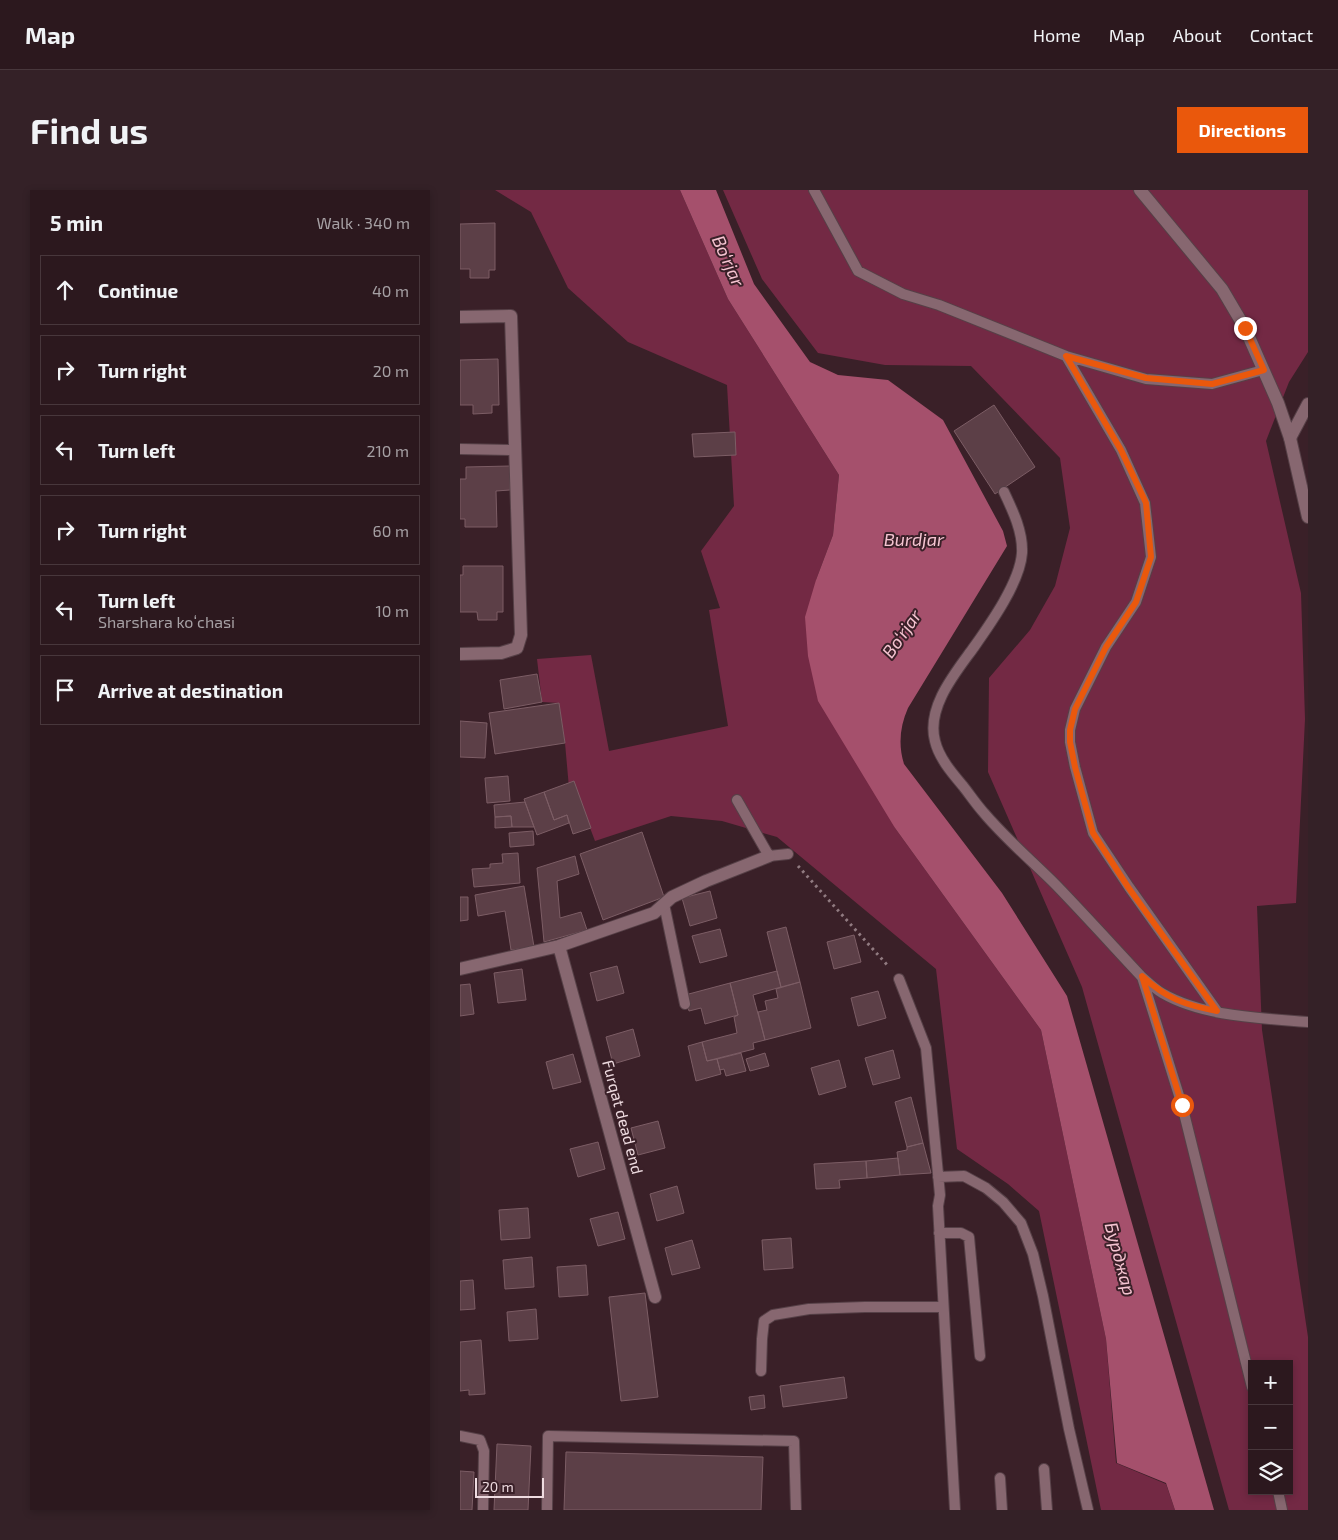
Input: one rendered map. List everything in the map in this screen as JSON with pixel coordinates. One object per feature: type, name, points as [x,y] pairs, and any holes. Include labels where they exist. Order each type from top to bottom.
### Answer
[{"type":"street","points":[[1140,190],[1222,289],[1245,328],[1278,404],[1290,438],[1308,517]]},
{"type":"street","points":[[460,316],[511,316],[520,635],[517,648],[500,653],[460,654]]},
{"type":"street","points":[[1290,438],[1308,404]]},
{"type":"street","points":[[460,969],[559,946],[654,913],[672,898],[706,881],[770,856]]},
{"type":"street","name":"Furqat dead end","points":[[559,946],[656,1297]]},
{"type":"lane","points":[[814,190],[858,271],[903,294],[939,305],[1066,356],[1146,378],[1212,384],[1264,370]]},
{"type":"lane","points":[[1066,356],[1121,450],[1146,503],[1151,557],[1136,602],[1106,647],[1075,709],[1070,730],[1070,742],[1075,767],[1093,833],[1128,887],[1217,1011]]},
{"type":"lane","points":[[460,449],[515,450]]},
{"type":"lane","points":[[1004,492],[1019,529],[1022,553],[1018,572],[1010,591],[974,648],[956,670],[941,697],[934,721],[935,741],[950,770],[984,814],[1142,976],[1162,993],[1191,1006],[1232,1015],[1308,1022]]},
{"type":"lane","points":[[737,800],[770,856],[788,854]]},
{"type":"lane","points":[[664,904],[685,1004]]},
{"type":"lane","points":[[1142,976],[1182,1105],[1248,1371]]},
{"type":"lane","points":[[899,979],[926,1048],[940,1194],[938,1206],[939,1233],[955,1510]]},
{"type":"lane","points":[[938,1177],[964,1176],[986,1188],[1003,1202],[1020,1223],[1033,1254],[1043,1296],[1069,1429],[1088,1510]]},
{"type":"lane","points":[[939,1233],[961,1233],[969,1237],[980,1356]]},
{"type":"lane","points":[[761,1370],[764,1321],[773,1315],[809,1309],[943,1307]]},
{"type":"lane","points":[[460,1436],[480,1440],[484,1451],[483,1510]]},
{"type":"lane","points":[[547,1510],[548,1436],[794,1441],[796,1510]]},
{"type":"lane","points":[[1044,1468],[1047,1510]]},
{"type":"lane","points":[[1000,1478],[1002,1510]]},
{"type":"lane","points":[[1279,1495],[1282,1510]]},
{"type":"path","points":[[788,854],[899,979]]},
{"type":"shaded area","points":[[495,190],[680,190],[728,299],[839,475],[833,535],[816,580],[895,828],[1041,1030],[1106,1339],[1116,1463],[1166,1484],[1175,1510],[1101,1510],[1039,1211],[1008,1184],[957,1149],[936,969],[777,837],[722,821],[671,816],[595,841],[581,804],[570,799],[559,703],[542,702],[537,659],[591,655],[609,751],[728,726],[709,610],[720,608],[701,551],[734,506],[727,385],[628,342],[568,288],[531,212]]},
{"type":"shaded area","points":[[723,190],[1308,190],[1308,352],[1289,382],[1266,441],[1301,593],[1305,719],[1296,903],[1257,906],[1262,1030],[1308,1337],[1308,1510],[1229,1510],[1082,987],[988,772],[989,678],[1030,630],[1055,586],[1070,528],[1060,458],[971,366],[885,365],[818,353],[762,279]]},
{"type":"water","name":"Burdjar","points":[[680,190],[716,190],[754,284],[810,362],[838,375],[888,380],[943,420],[1003,531],[1007,546],[908,708],[901,736],[902,757],[904,764],[1002,893],[1067,996],[1214,1510],[1175,1510],[1166,1483],[1117,1463],[1106,1339],[1041,1030],[895,828],[818,701],[808,656],[805,617],[816,580],[833,535],[839,475],[728,299]]},
{"type":"building","points":[[495,223],[495,270],[489,270],[489,278],[470,278],[470,269],[460,269],[460,224]]},
{"type":"building","points":[[498,359],[499,405],[492,405],[492,413],[473,414],[473,405],[460,405],[460,360]]},
{"type":"building","points":[[994,405],[1035,467],[995,494],[954,431]]},
{"type":"building","points":[[735,432],[736,455],[694,457],[692,434]]},
{"type":"building","points":[[510,466],[510,490],[496,491],[497,527],[465,527],[465,519],[460,519],[460,479],[466,479],[466,467]]},
{"type":"building","points":[[463,566],[503,566],[503,612],[497,612],[497,620],[478,620],[477,612],[460,612],[460,575],[463,575]]},
{"type":"building","points":[[537,674],[542,702],[504,709],[500,680]]},
{"type":"building","points":[[559,703],[565,743],[495,754],[489,713]]},
{"type":"building","points":[[460,721],[487,723],[485,758],[460,757]]},
{"type":"building","points":[[508,776],[510,801],[487,803],[485,778]]},
{"type":"building","points":[[574,781],[591,828],[573,834],[567,815],[554,820],[544,792]]},
{"type":"building","points":[[544,792],[554,820],[567,815],[569,823],[537,835],[524,799]]},
{"type":"building","points":[[525,802],[534,827],[512,827],[511,816],[495,817],[494,805]]},
{"type":"building","points":[[511,816],[512,827],[495,828],[495,817]]},
{"type":"building","points":[[533,831],[534,845],[510,847],[509,833]]},
{"type":"building","points":[[642,832],[664,897],[603,920],[580,854]]},
{"type":"building","points":[[518,853],[520,883],[474,887],[472,869],[490,868],[490,864],[503,863],[502,854]]},
{"type":"building","points":[[575,856],[579,874],[557,881],[560,918],[581,912],[587,930],[544,942],[537,868]]},
{"type":"building","points":[[524,886],[534,947],[511,950],[505,911],[478,916],[475,895]]},
{"type":"building","points":[[710,891],[717,918],[690,926],[682,898]]},
{"type":"building","points":[[460,897],[468,897],[468,920],[460,921]]},
{"type":"building","points":[[786,927],[800,982],[781,987],[767,932]]},
{"type":"building","points":[[720,929],[727,956],[700,963],[692,936]]},
{"type":"building","points":[[854,935],[861,962],[834,969],[827,942]]},
{"type":"building","points":[[617,966],[624,993],[597,1001],[590,973]]},
{"type":"building","points":[[522,969],[526,1000],[498,1003],[494,973]]},
{"type":"building","points":[[777,971],[781,987],[753,995],[765,1040],[753,1043],[754,1049],[707,1061],[702,1042],[737,1033],[734,1017],[738,1015],[730,983]]},
{"type":"building","points":[[800,982],[811,1028],[765,1040],[758,1012],[767,1010],[765,1001],[778,998],[776,989]]},
{"type":"building","points":[[730,983],[738,1015],[705,1024],[701,1008],[689,1011],[685,995]]},
{"type":"building","points":[[470,984],[474,1014],[460,1016],[460,985]]},
{"type":"building","points":[[878,991],[886,1018],[858,1026],[851,998]]},
{"type":"building","points":[[633,1029],[640,1056],[613,1064],[606,1037]]},
{"type":"building","points":[[702,1042],[707,1061],[717,1059],[721,1074],[696,1081],[688,1046]]},
{"type":"building","points":[[893,1050],[900,1078],[873,1085],[865,1058]]},
{"type":"building","points":[[741,1053],[746,1071],[726,1076],[724,1069],[720,1070],[717,1059]]},
{"type":"building","points":[[765,1053],[769,1066],[750,1071],[746,1059]]},
{"type":"building","points":[[573,1054],[581,1082],[553,1089],[546,1062]]},
{"type":"building","points":[[839,1060],[846,1087],[819,1095],[811,1068]]},
{"type":"building","points":[[911,1097],[923,1143],[907,1147],[895,1102]]},
{"type":"building","points":[[658,1121],[665,1148],[638,1155],[631,1128]]},
{"type":"building","points":[[598,1142],[605,1169],[578,1177],[570,1149]]},
{"type":"building","points":[[923,1143],[931,1173],[900,1175],[897,1152]]},
{"type":"building","points":[[898,1158],[900,1175],[867,1178],[866,1161]]},
{"type":"building","points":[[866,1161],[867,1178],[839,1180],[840,1188],[816,1189],[814,1164]]},
{"type":"building","points":[[677,1186],[684,1213],[657,1221],[650,1194]]},
{"type":"building","points":[[528,1208],[530,1238],[501,1240],[499,1210]]},
{"type":"building","points":[[618,1212],[625,1239],[598,1246],[590,1219]]},
{"type":"building","points":[[791,1238],[793,1268],[764,1270],[762,1240]]},
{"type":"building","points":[[692,1240],[700,1268],[672,1275],[665,1248]]},
{"type":"building","points":[[532,1257],[534,1287],[505,1289],[503,1260]]},
{"type":"building","points":[[586,1265],[588,1295],[559,1297],[557,1267]]},
{"type":"building","points":[[473,1280],[475,1309],[460,1310],[460,1281]]},
{"type":"building","points":[[645,1293],[658,1397],[621,1401],[609,1297]]},
{"type":"building","points":[[536,1309],[538,1339],[509,1341],[507,1312]]},
{"type":"building","points":[[481,1340],[485,1394],[469,1395],[469,1390],[460,1391],[460,1342]]},
{"type":"building","points":[[844,1377],[847,1398],[783,1407],[780,1386]]},
{"type":"building","points":[[764,1395],[765,1408],[751,1410],[749,1397]]},
{"type":"building","points":[[497,1444],[531,1446],[528,1510],[494,1510]]},
{"type":"building","points":[[566,1452],[763,1457],[761,1510],[564,1510]]},
{"type":"building","points":[[460,1471],[474,1472],[472,1510],[460,1510]]},
{"type":"route","points":[[1182,1105],[1142,976],[1154,988],[1181,1002],[1217,1011],[1128,887],[1093,833],[1070,742],[1070,730],[1075,709],[1106,647],[1136,602],[1151,557],[1146,503],[1121,450],[1066,356],[1146,378],[1212,384],[1264,370],[1245,328]]},
{"type":"water label","name":"Bo‘rjar","points":[[728,261]]},
{"type":"water label","name":"Bo‘rjar","points":[[902,634]]},
{"type":"water label","name":"Бурджар","points":[[1120,1259]]}]
